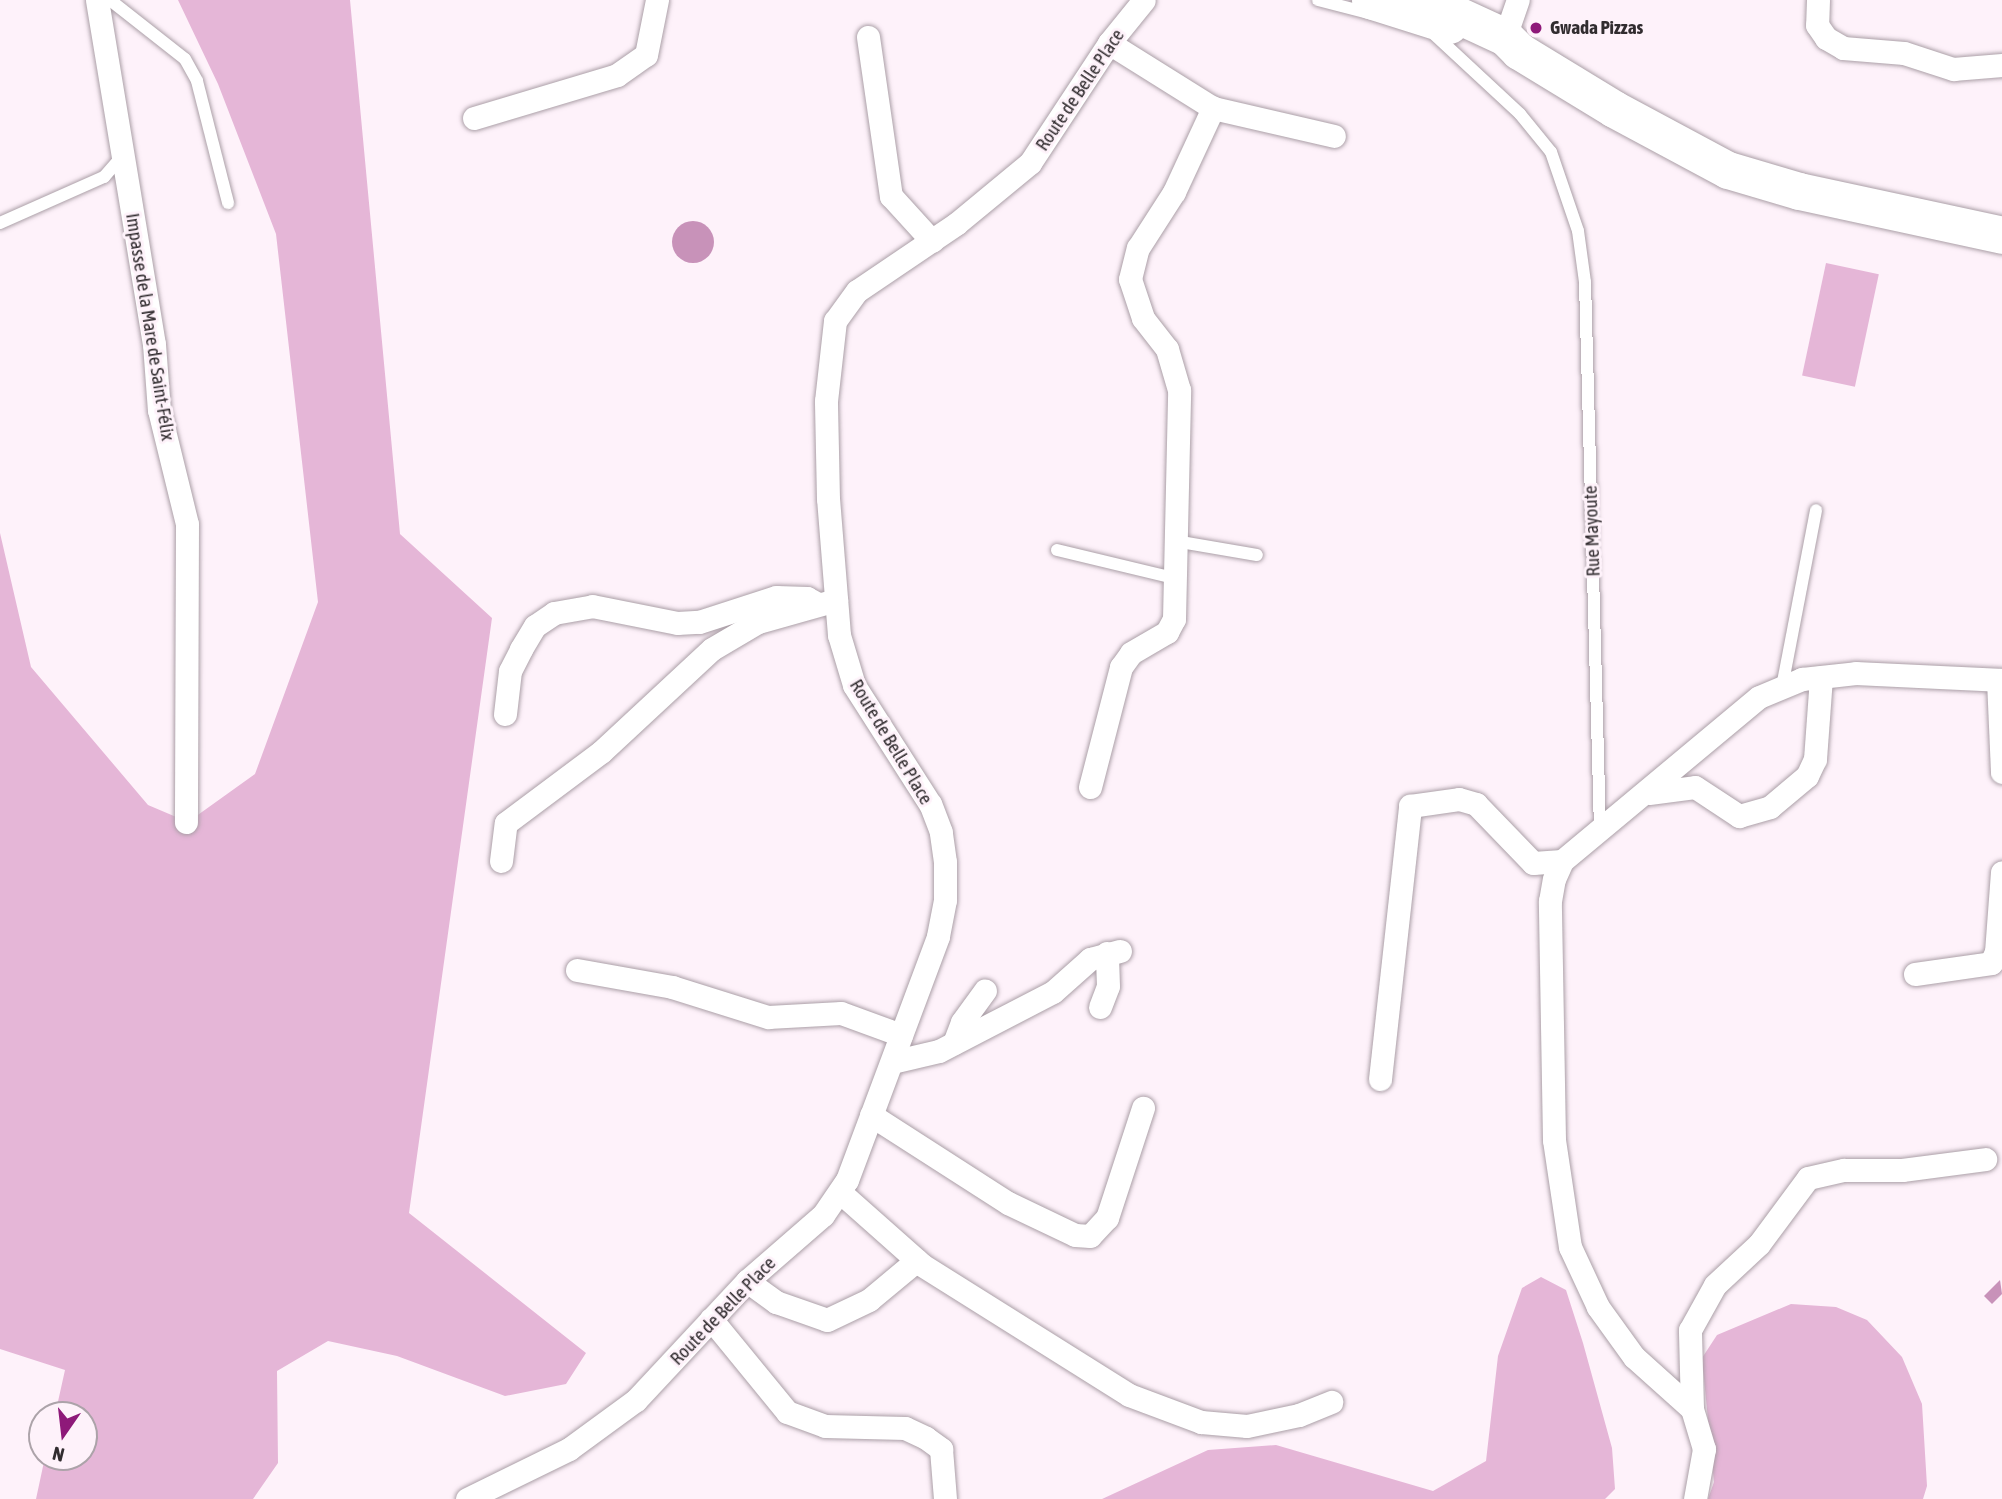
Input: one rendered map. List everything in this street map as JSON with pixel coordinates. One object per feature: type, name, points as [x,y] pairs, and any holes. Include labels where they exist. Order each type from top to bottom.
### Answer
[{"type":"main road","points":[[1370,0],[1512,44]]},
{"type":"main road","points":[[1425,0],[1512,44],[1673,144],[1752,179],[2002,235]]},
{"type":"street","name":"Impasse de la Mare de Saint-Félix","points":[[97,0],[154,344],[159,410],[187,524],[186,822]]},
{"type":"street","points":[[474,118],[617,75],[646,55],[657,0]]},
{"type":"street","name":"Route de Belle Place","points":[[467,1499],[569,1449],[608,1423],[636,1400],[747,1281],[823,1215],[841,1193],[892,1062],[943,912],[941,832],[925,794],[854,685],[827,602],[826,401],[835,321],[857,291],[932,241],[1030,163],[1109,43],[1144,0]]},
{"type":"street","points":[[1512,44],[1518,0]]},
{"type":"street","points":[[1815,3],[1826,38],[1843,48],[1904,53],[1953,69],[2002,65]]},
{"type":"street","points":[[867,37],[891,196],[932,241]]},
{"type":"street","points":[[1109,43],[1213,108],[1334,135]]},
{"type":"street","points":[[1090,787],[1121,667],[1131,653],[1167,632],[1174,619],[1179,390],[1167,349],[1143,318],[1130,279],[1138,248],[1174,192],[1213,108]]},
{"type":"street","points":[[505,714],[510,671],[536,626],[554,613],[592,606],[677,623],[699,622],[776,597],[807,597],[827,602]]},
{"type":"street","points":[[501,861],[506,823],[601,752],[712,649],[758,622],[827,602]]},
{"type":"street","points":[[1380,1079],[1410,806],[1459,799],[1476,804],[1533,863],[1562,861],[1759,696],[1821,677],[1856,673],[2000,680],[2002,772]]},
{"type":"street","points":[[1644,794],[1695,787],[1739,816],[1770,807],[1807,776],[1815,759],[1821,677]]},
{"type":"street","points":[[1562,861],[1550,901],[1551,1018],[1555,1140],[1570,1247],[1598,1307],[1634,1357],[1692,1409]]},
{"type":"street","points":[[1915,974],[1991,963],[1996,953],[2002,872]]},
{"type":"street","points":[[892,1062],[916,1059],[954,1043],[1054,992],[1090,959],[1113,952],[1108,986],[1100,1007]]},
{"type":"street","points":[[577,970],[618,974],[671,987],[768,1017],[841,1013],[901,1035]]},
{"type":"street","points":[[954,1043],[962,1021],[985,990]]},
{"type":"street","points":[[871,1115],[1008,1203],[1074,1235],[1090,1236],[1107,1218],[1143,1108]]},
{"type":"street","points":[[1695,1499],[1704,1449],[1692,1409],[1690,1330],[1715,1285],[1759,1244],[1808,1178],[1844,1170],[1902,1170],[1985,1159]]},
{"type":"street","points":[[841,1193],[916,1260],[1129,1395],[1201,1422],[1247,1426],[1299,1415],[1332,1402]]},
{"type":"street","points":[[747,1281],[776,1302],[827,1320],[869,1300],[916,1260]]},
{"type":"street","points":[[711,1319],[787,1412],[825,1426],[893,1427],[926,1438],[940,1450],[945,1499]]},
{"type":"lane","points":[[110,0],[185,59],[197,82],[228,203]]},
{"type":"lane","name":"Rue Mayoute","points":[[1318,0],[1396,18],[1446,41],[1520,114],[1551,152],[1578,231],[1585,282],[1600,831]]},
{"type":"lane","points":[[0,223],[104,177],[124,154]]},
{"type":"lane","points":[[1782,687],[1816,510]]},
{"type":"lane","points":[[1175,541],[1257,555]]},
{"type":"lane","points":[[1057,550],[1174,578]]},
{"type":"shaded area","points":[[178,0],[350,0],[400,534],[492,618],[409,1213],[586,1353],[566,1384],[505,1396],[397,1356],[328,1341],[277,1371],[278,1463],[253,1499],[36,1499],[42,1471],[98,1471],[98,1401],[58,1401],[65,1370],[0,1349],[0,533],[31,667],[148,805],[188,822],[255,774],[318,602],[276,234],[218,84]]},
{"type":"shaded area","points":[[693,221],[708,227],[714,242],[708,257],[693,263],[678,257],[672,242],[678,227]]},
{"type":"shaded area","points":[[1826,263],[1879,274],[1855,387],[1802,375]]},
{"type":"shaded area","points":[[1541,1277],[1566,1290],[1583,1343],[1612,1448],[1615,1489],[1605,1499],[1102,1499],[1208,1450],[1276,1445],[1433,1491],[1486,1461],[1498,1356],[1522,1288]]},
{"type":"shaded area","points":[[2000,1280],[2002,1294],[1992,1304],[1984,1296]]},
{"type":"shaded area","points":[[1791,1304],[1836,1307],[1867,1320],[1902,1357],[1922,1404],[1927,1486],[1923,1499],[1708,1499],[1714,1482],[1702,1358],[1717,1335]]},
{"type":"place","name":"Gwada Pizzas","points":[[1536,28]]}]
